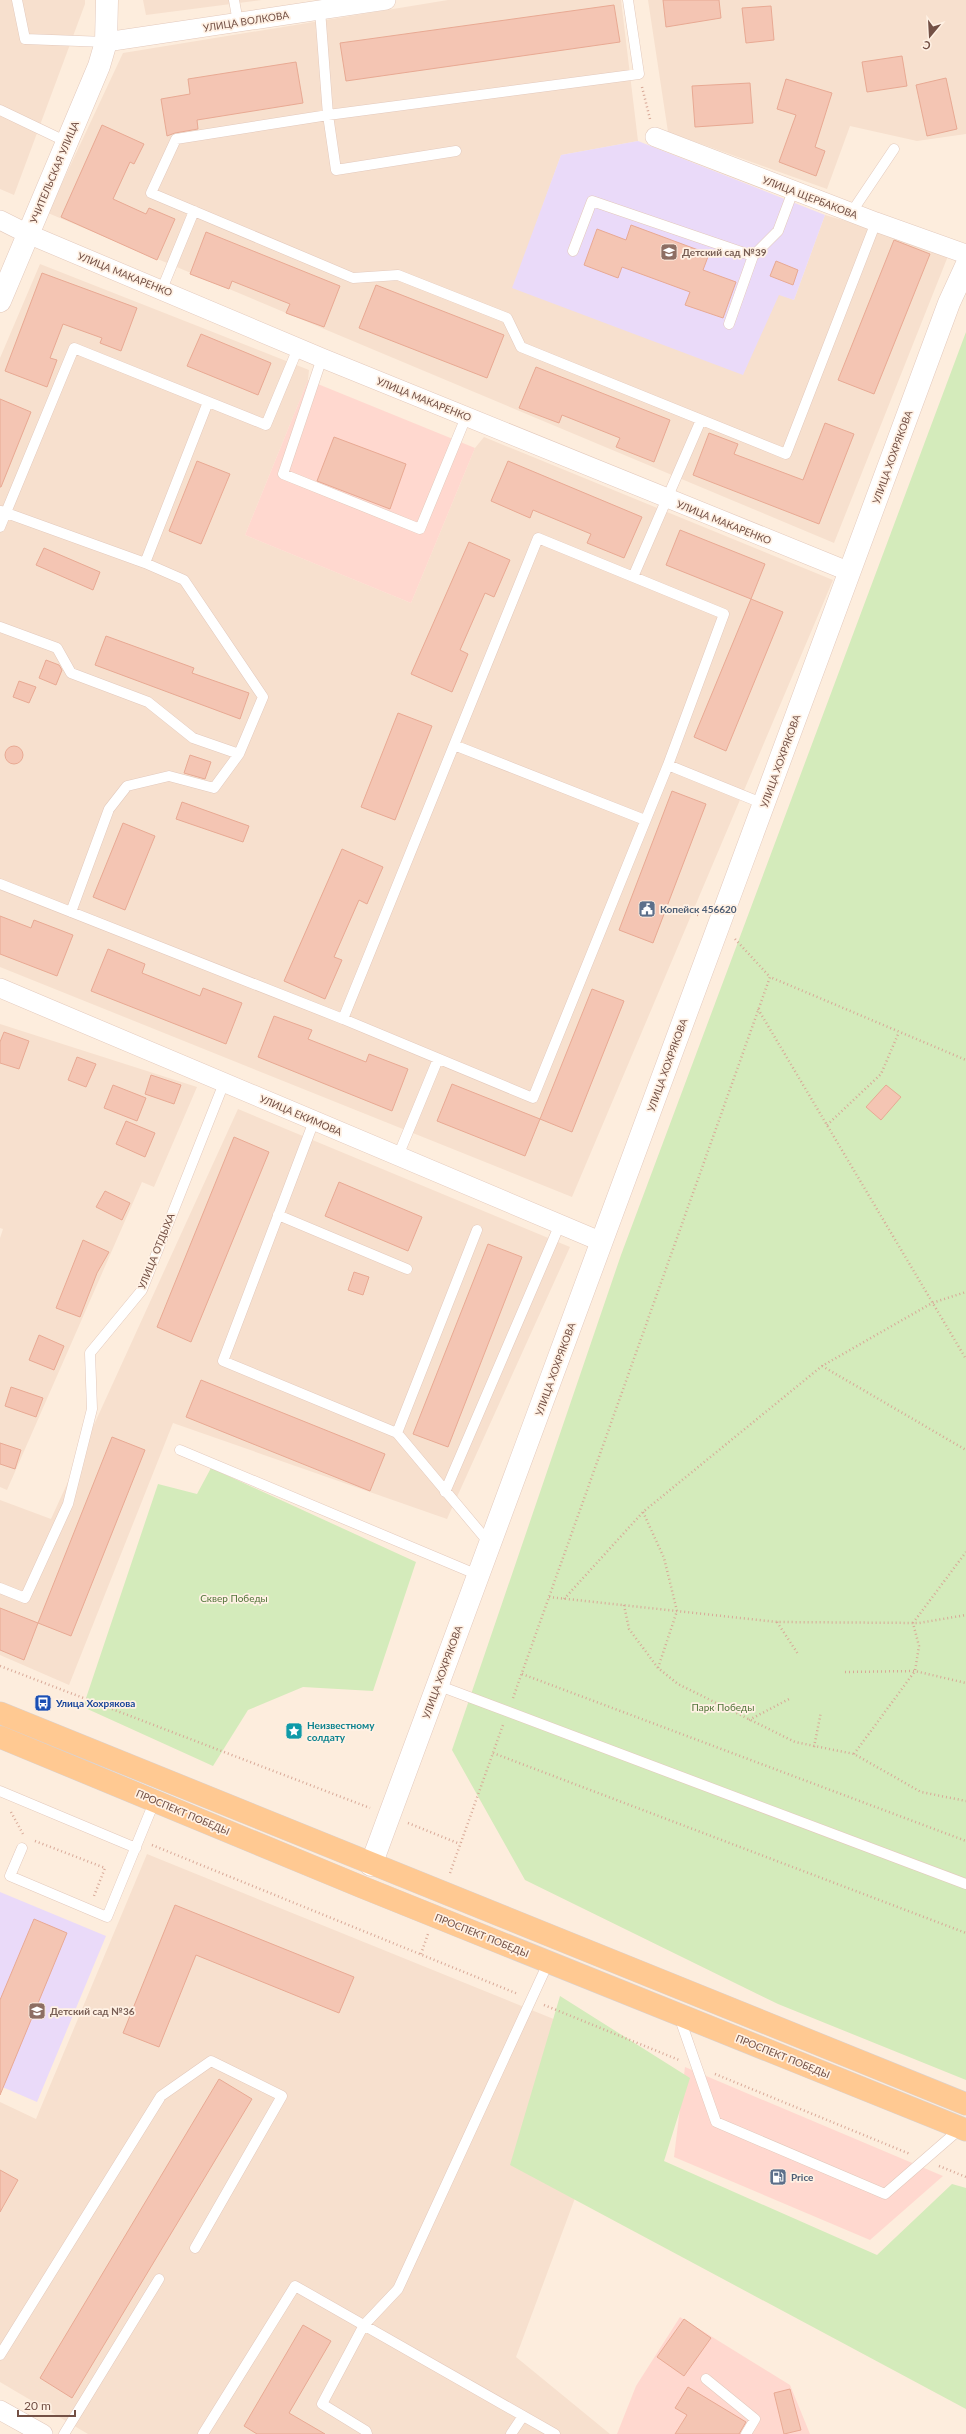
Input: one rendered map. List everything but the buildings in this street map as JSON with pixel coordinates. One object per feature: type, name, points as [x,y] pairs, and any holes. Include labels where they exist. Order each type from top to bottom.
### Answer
[{"type":"main road","points":[[0,1714],[966,2104]]},
{"type":"main road","name":"ПРОСПЕКТ ПОБЕДЫ","points":[[0,1737],[156,1800],[362,1887],[549,1961],[963,2129]]},
{"type":"main road","points":[[362,1887],[371,1865]]},
{"type":"street","name":"УЧИТЕЛЬСКАЯ УЛИЦА","points":[[0,301],[100,66],[106,42],[107,0]]},
{"type":"street","name":"УЛИЦА ВОЛКОВА","points":[[106,42],[320,10],[358,2],[386,0]]},
{"type":"street","name":"УЛИЦА ЩЕРБАКОВА","points":[[655,137],[851,213],[966,254]]},
{"type":"street","name":"УЛИЦА МАКАРЕНКО","points":[[0,220],[28,234],[162,289],[322,358],[666,499],[850,572]]},
{"type":"street","name":"УЛИЦА ХОХРЯКОВА","points":[[371,1865],[949,303],[966,266]]},
{"type":"street","name":"УЛИЦА ЕКИМОВА","points":[[0,988],[602,1242]]},
{"type":"street","points":[[0,2410],[44,2434]]},
{"type":"lane","points":[[17,0],[25,39],[106,42]]},
{"type":"lane","points":[[234,0],[238,22]]},
{"type":"lane","points":[[628,0],[639,74],[328,115],[176,139],[151,193],[353,278],[398,275],[507,318],[521,347],[786,454],[876,222]]},
{"type":"lane","points":[[320,10],[328,115],[336,170],[456,151]]},
{"type":"lane","points":[[0,110],[67,142]]},
{"type":"lane","points":[[851,213],[894,149]]},
{"type":"lane","points":[[729,324],[753,256],[778,231],[794,191]]},
{"type":"lane","points":[[573,251],[592,201],[753,256]]},
{"type":"lane","points":[[162,289],[194,211]]},
{"type":"lane","points":[[0,527],[3,512],[74,348],[266,425],[298,348]]},
{"type":"lane","points":[[322,358],[283,474],[420,529],[466,417]]},
{"type":"lane","points":[[144,563],[208,402]]},
{"type":"lane","points":[[633,577],[701,420]]},
{"type":"lane","points":[[3,512],[144,563],[184,580],[263,697],[239,754],[214,788],[169,776],[127,786],[109,809],[71,912]]},
{"type":"lane","points":[[0,884],[343,1019],[533,1098],[668,764],[724,614],[538,538],[343,1019]]},
{"type":"lane","points":[[0,627],[58,648],[71,673],[148,702],[193,738],[239,754]]},
{"type":"lane","points":[[454,745],[645,820]]},
{"type":"lane","points":[[668,764],[764,804]]},
{"type":"lane","points":[[398,1156],[438,1059]]},
{"type":"lane","name":"УЛИЦА ОТДЫХА","points":[[0,1588],[25,1598],[68,1504],[92,1409],[90,1354],[142,1290],[224,1082]]},
{"type":"lane","points":[[314,1120],[223,1361],[397,1433],[490,1544]]},
{"type":"lane","points":[[278,1215],[407,1269]]},
{"type":"lane","points":[[445,1492],[560,1224]]},
{"type":"lane","points":[[397,1433],[477,1230]]},
{"type":"lane","points":[[180,1450],[478,1575]]},
{"type":"lane","points":[[438,1686],[966,1884]]},
{"type":"lane","points":[[0,1791],[137,1844]]},
{"type":"lane","points":[[24,1843],[10,1876],[107,1917],[156,1800]]},
{"type":"lane","points":[[367,2434],[366,2431],[322,2404],[364,2325],[398,2289],[549,1961]]},
{"type":"lane","points":[[679,2014],[716,2122],[885,2194],[963,2129]]},
{"type":"lane","points":[[0,2355],[161,2096],[211,2061],[282,2096],[195,2248]]},
{"type":"lane","points":[[64,2434],[159,2279]]},
{"type":"lane","points":[[203,2434],[295,2286],[555,2434]]},
{"type":"lane","points":[[706,2379],[755,2419],[746,2434]]},
{"type":"lane","points":[[511,2434],[523,2416]]},
{"type":"path","points":[[639,74],[655,137]]},
{"type":"path","points":[[511,1703],[757,1009],[770,977],[966,1060]]},
{"type":"path","points":[[757,1009],[966,1359]]},
{"type":"path","points":[[827,1125],[881,1074],[899,1032]]},
{"type":"path","points":[[564,1599],[643,1512],[822,1366],[932,1303],[966,1292]]},
{"type":"path","points":[[822,1366],[966,1450]]},
{"type":"path","points":[[643,1512],[664,1558],[677,1611],[658,1668]]},
{"type":"path","points":[[913,1623],[966,1552]]},
{"type":"path","points":[[549,1597],[777,1622],[913,1623],[966,1614]]},
{"type":"path","points":[[624,1605],[629,1629],[658,1668],[678,1684],[795,1742],[854,1754],[921,1792],[966,1801]]},
{"type":"path","points":[[777,1622],[798,1654]]},
{"type":"path","points":[[854,1754],[916,1671],[919,1646],[913,1623]]},
{"type":"path","points":[[0,1666],[390,1815],[460,1844]]},
{"type":"path","points":[[845,1672],[916,1671],[966,1684]]},
{"type":"path","points":[[522,1674],[966,1841]]},
{"type":"path","points":[[748,1720],[789,1699]]},
{"type":"path","points":[[814,1747],[821,1712]]},
{"type":"path","points":[[442,1893],[506,1717]]},
{"type":"path","points":[[493,1754],[966,1933]]},
{"type":"path","points":[[7,1806],[24,1843]]},
{"type":"path","points":[[33,1840],[105,1868],[88,1910]]},
{"type":"path","points":[[137,1844],[421,1954],[966,2177]]},
{"type":"path","points":[[421,1954],[435,1916]]},
{"type":"shaded area","points":[[0,0],[85,0],[85,4],[14,195],[0,189]]},
{"type":"shaded area","points":[[143,0],[262,0],[146,15]]},
{"type":"shaded area","points":[[448,0],[621,0],[638,141],[561,155],[513,288],[779,294],[794,300],[825,215],[950,251],[834,543],[48,213],[123,53]]},
{"type":"shaded area","points":[[648,0],[966,0],[966,134],[917,141],[850,126],[827,189],[668,132]]},
{"type":"shaded area","name":"Детский сад №39","points":[[638,141],[825,215],[794,300],[779,295],[743,375],[512,288],[561,155]]},
{"type":"shaded area","points":[[40,264],[309,370],[308,380],[245,535],[411,603],[475,448],[484,437],[833,580],[572,1197],[0,967],[0,358]]},
{"type":"shaded area","points":[[308,380],[475,448],[411,603],[245,535]]},
{"type":"shaded area","points":[[0,1024],[197,1087],[154,1187],[142,1182],[7,1490],[0,1487],[0,1238],[3,1229],[0,1228]]},
{"type":"shaded area","points":[[238,1109],[570,1247],[447,1519],[173,1423],[69,1685],[0,1655],[0,1500],[51,1519]]},
{"type":"shaded area","points":[[147,1854],[630,2050],[516,2357],[610,2434],[88,2434],[0,2382],[0,2102],[36,2119]]},
{"type":"shaded area","name":"Детский сад №36","points":[[0,1892],[106,1936],[37,2102],[0,2086]]},
{"type":"shaded area","points":[[685,2067],[943,2176],[870,2240],[674,2157]]},
{"type":"shaded area","points":[[680,2317],[790,2385],[810,2434],[617,2434],[636,2386]]},
{"type":"green space","name":"Парк Победы","points":[[966,332],[966,2080],[778,2004],[525,1880],[452,1750],[621,1255]]},
{"type":"green space","name":"Сквер Победы","points":[[211,1468],[416,1562],[373,1691],[303,1687],[248,1710],[213,1766],[83,1707],[158,1484],[197,1494]]},
{"type":"green space","points":[[560,1996],[690,2078],[664,2161],[877,2255],[952,2184],[966,2188],[966,2409],[510,2165]]},
{"type":"place","name":"Детский сад №39","points":[[669,252]]},
{"type":"place","name":"Копейск 456620","points":[[647,909]]},
{"type":"place","name":"Улица Хохрякова","points":[[43,1703]]},
{"type":"place","name":"Неизвестному солдату","points":[[294,1731]]},
{"type":"place","name":"Детский сад №36","points":[[37,2011]]},
{"type":"place","name":"Price","points":[[778,2177]]}]
